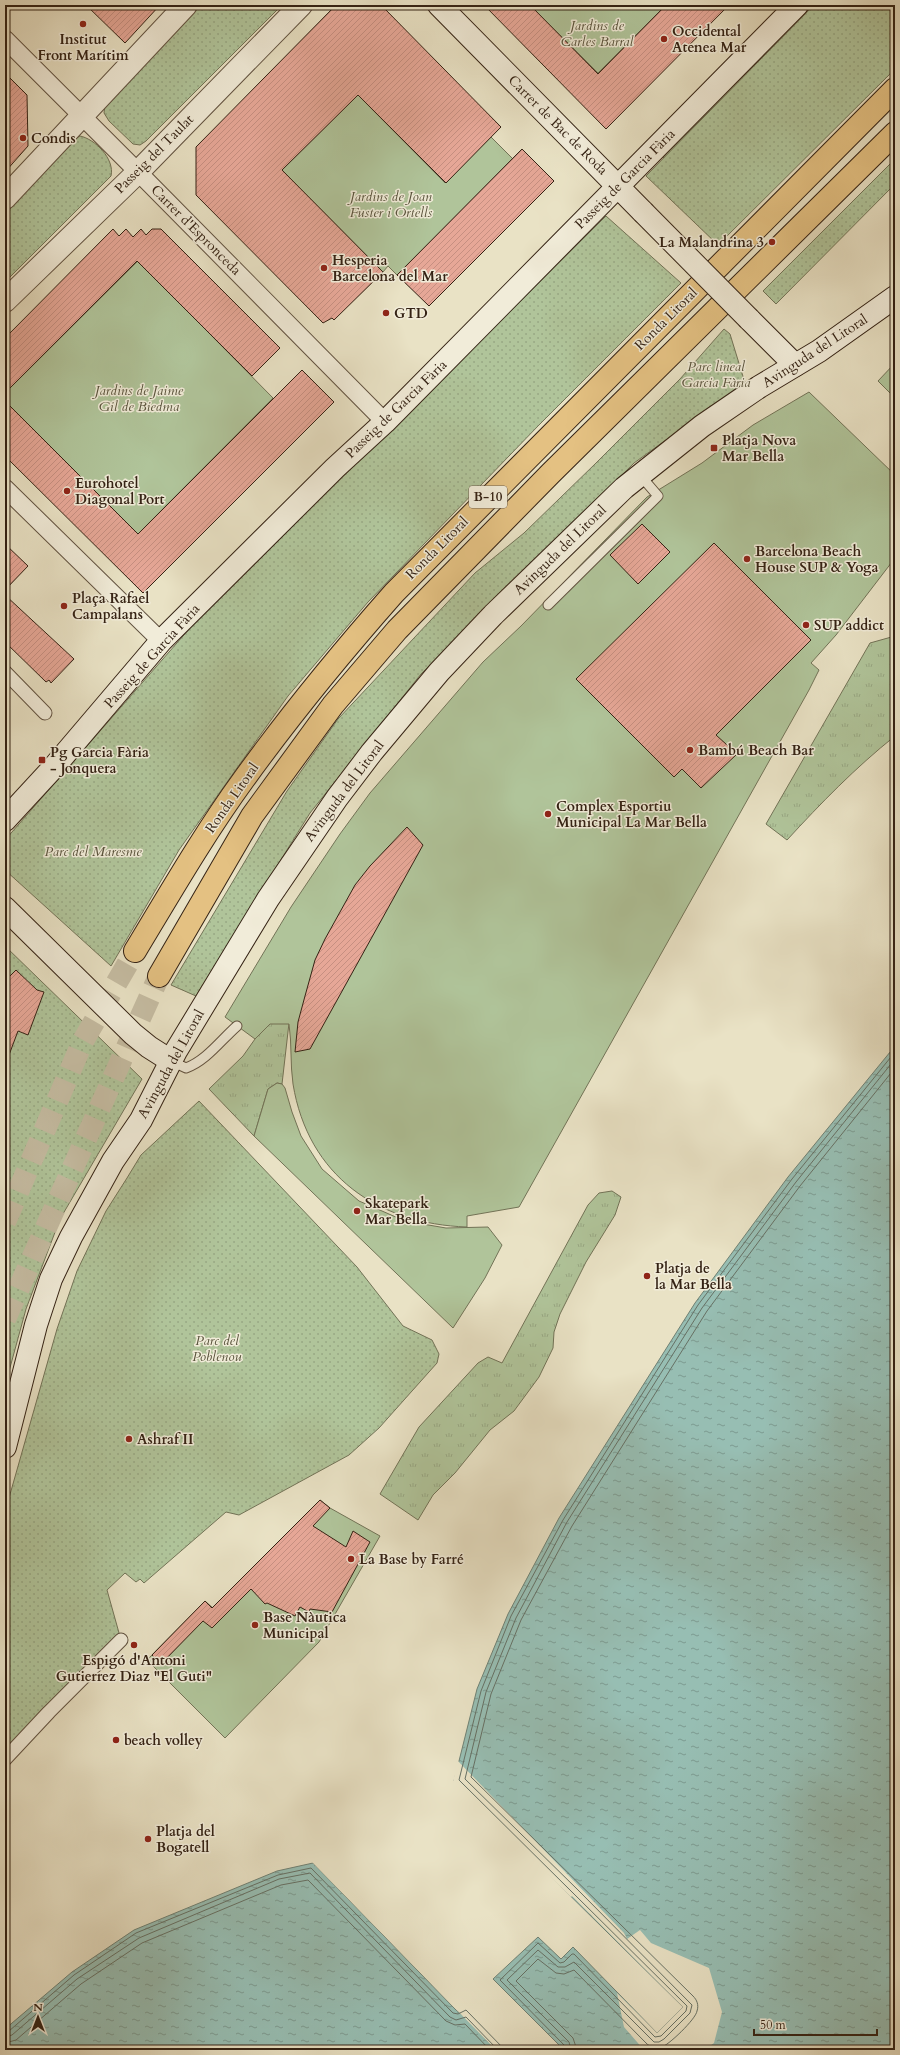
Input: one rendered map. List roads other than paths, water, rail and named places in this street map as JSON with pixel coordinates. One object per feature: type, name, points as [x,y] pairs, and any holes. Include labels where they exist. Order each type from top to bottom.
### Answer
[{"type":"highway","name":"Ronda Litoral","points":[[135,950],[202,840],[243,779],[325,672],[394,593],[895,89]]},
{"type":"highway","name":"Ronda Litoral","points":[[159,976],[252,816],[333,705],[397,630],[552,473],[895,134]]},
{"type":"main road","points":[[5,198],[186,5]]},
{"type":"main road","name":"Passeig del Taulat","points":[[5,301],[138,172],[301,5]]},
{"type":"main road","name":"Carrer de Bac de Roda","points":[[439,5],[795,365]]},
{"type":"main road","name":"Passeig de Garcia Fària","points":[[5,820],[53,768],[161,641],[336,468],[385,422],[797,5]]},
{"type":"main road","name":"Avinguda del Litoral","points":[[5,1448],[36,1325],[51,1279],[95,1191],[141,1120],[171,1061],[287,869],[372,752],[424,690],[494,615],[640,475],[702,426],[825,347],[895,297]]},
{"type":"main road","points":[[5,909],[133,1034],[149,1047],[171,1061]]},
{"type":"street","name":"Carrer d'Espronceda","points":[[5,39],[385,422]]},
{"type":"street","points":[[5,488],[161,641]]},
{"type":"street","points":[[5,672],[45,713]]},
{"type":"street","points":[[5,1759],[49,1712],[121,1640]]},
{"type":"lane","points":[[548,605],[658,496],[640,475]]},
{"type":"lane","points":[[171,1061],[186,1068],[197,1064],[223,1038],[238,1026]]},
{"type":"water","points":[[895,1046],[895,2050],[564,2050],[493,1979],[538,1937],[561,1959],[573,1947],[657,2033],[683,2007],[454,1781],[477,1689],[508,1614],[559,1518],[695,1303],[788,1177]]},
{"type":"water","points":[[313,1863],[456,2010],[511,2050],[5,2050],[5,2029],[72,1972],[134,1930],[277,1871]]},
{"type":"tunnel","points":[[5,1222],[83,1041],[135,951]]},
{"type":"tunnel","points":[[5,1319],[159,976]]},
{"type":"place","name":"Institut Front Marítim","points":[[83,24]]},
{"type":"place","name":"Occidental Atenea Mar","points":[[664,39]]},
{"type":"place","name":"Condis","points":[[23,138]]},
{"type":"place","name":"La Malandrina 3","points":[[772,242]]},
{"type":"place","name":"Hesperia Barcelona del Mar","points":[[324,268]]},
{"type":"place","name":"GTD","points":[[386,313]]},
{"type":"place","name":"Platja Nova Mar Bella","points":[[714,448]]},
{"type":"place","name":"Eurohotel Diagonal Port","points":[[67,491]]},
{"type":"place","name":"Barcelona Beach House SUP & Yoga","points":[[747,559]]},
{"type":"place","name":"Plaça Rafael Campalans","points":[[64,606]]},
{"type":"place","name":"SUP addict","points":[[806,625]]},
{"type":"place","name":"Bambú Beach Bar","points":[[690,750]]},
{"type":"place","name":"Pg Garcia Fària - Jonquera","points":[[42,760]]},
{"type":"place","name":"Complex Esportiu Municipal La Mar Bella","points":[[548,814]]},
{"type":"place","name":"Skatepark Mar Bella","points":[[357,1211]]},
{"type":"place","name":"Platja de la Mar Bella","points":[[647,1276]]},
{"type":"place","name":"Ashraf II","points":[[129,1439]]},
{"type":"place","name":"La Base by Farré","points":[[351,1559]]},
{"type":"place","name":"Base Nàutica Municipal","points":[[255,1625]]},
{"type":"place","name":"Espigó d'Antoni Gutierrez Diaz \"El Guti\"","points":[[134,1645]]},
{"type":"place","name":"beach volley","points":[[116,1740]]},
{"type":"place","name":"Platja del Bogatell","points":[[148,1839]]},
{"type":"park label","name":"Jardins de Carles Barral","points":[[597,34]]},
{"type":"park label","name":"Jardins de Joan Fuster i Ortells","points":[[391,204]]},
{"type":"park label","name":"Parc lineal Garcia Fària","points":[[716,374]]},
{"type":"park label","name":"Jardins de Jaime Gil de Biedma","points":[[139,398]]},
{"type":"park label","name":"Parc del Maresme","points":[[93,851]]},
{"type":"park label","name":"Parc del Poblenou","points":[[217,1348]]}]
